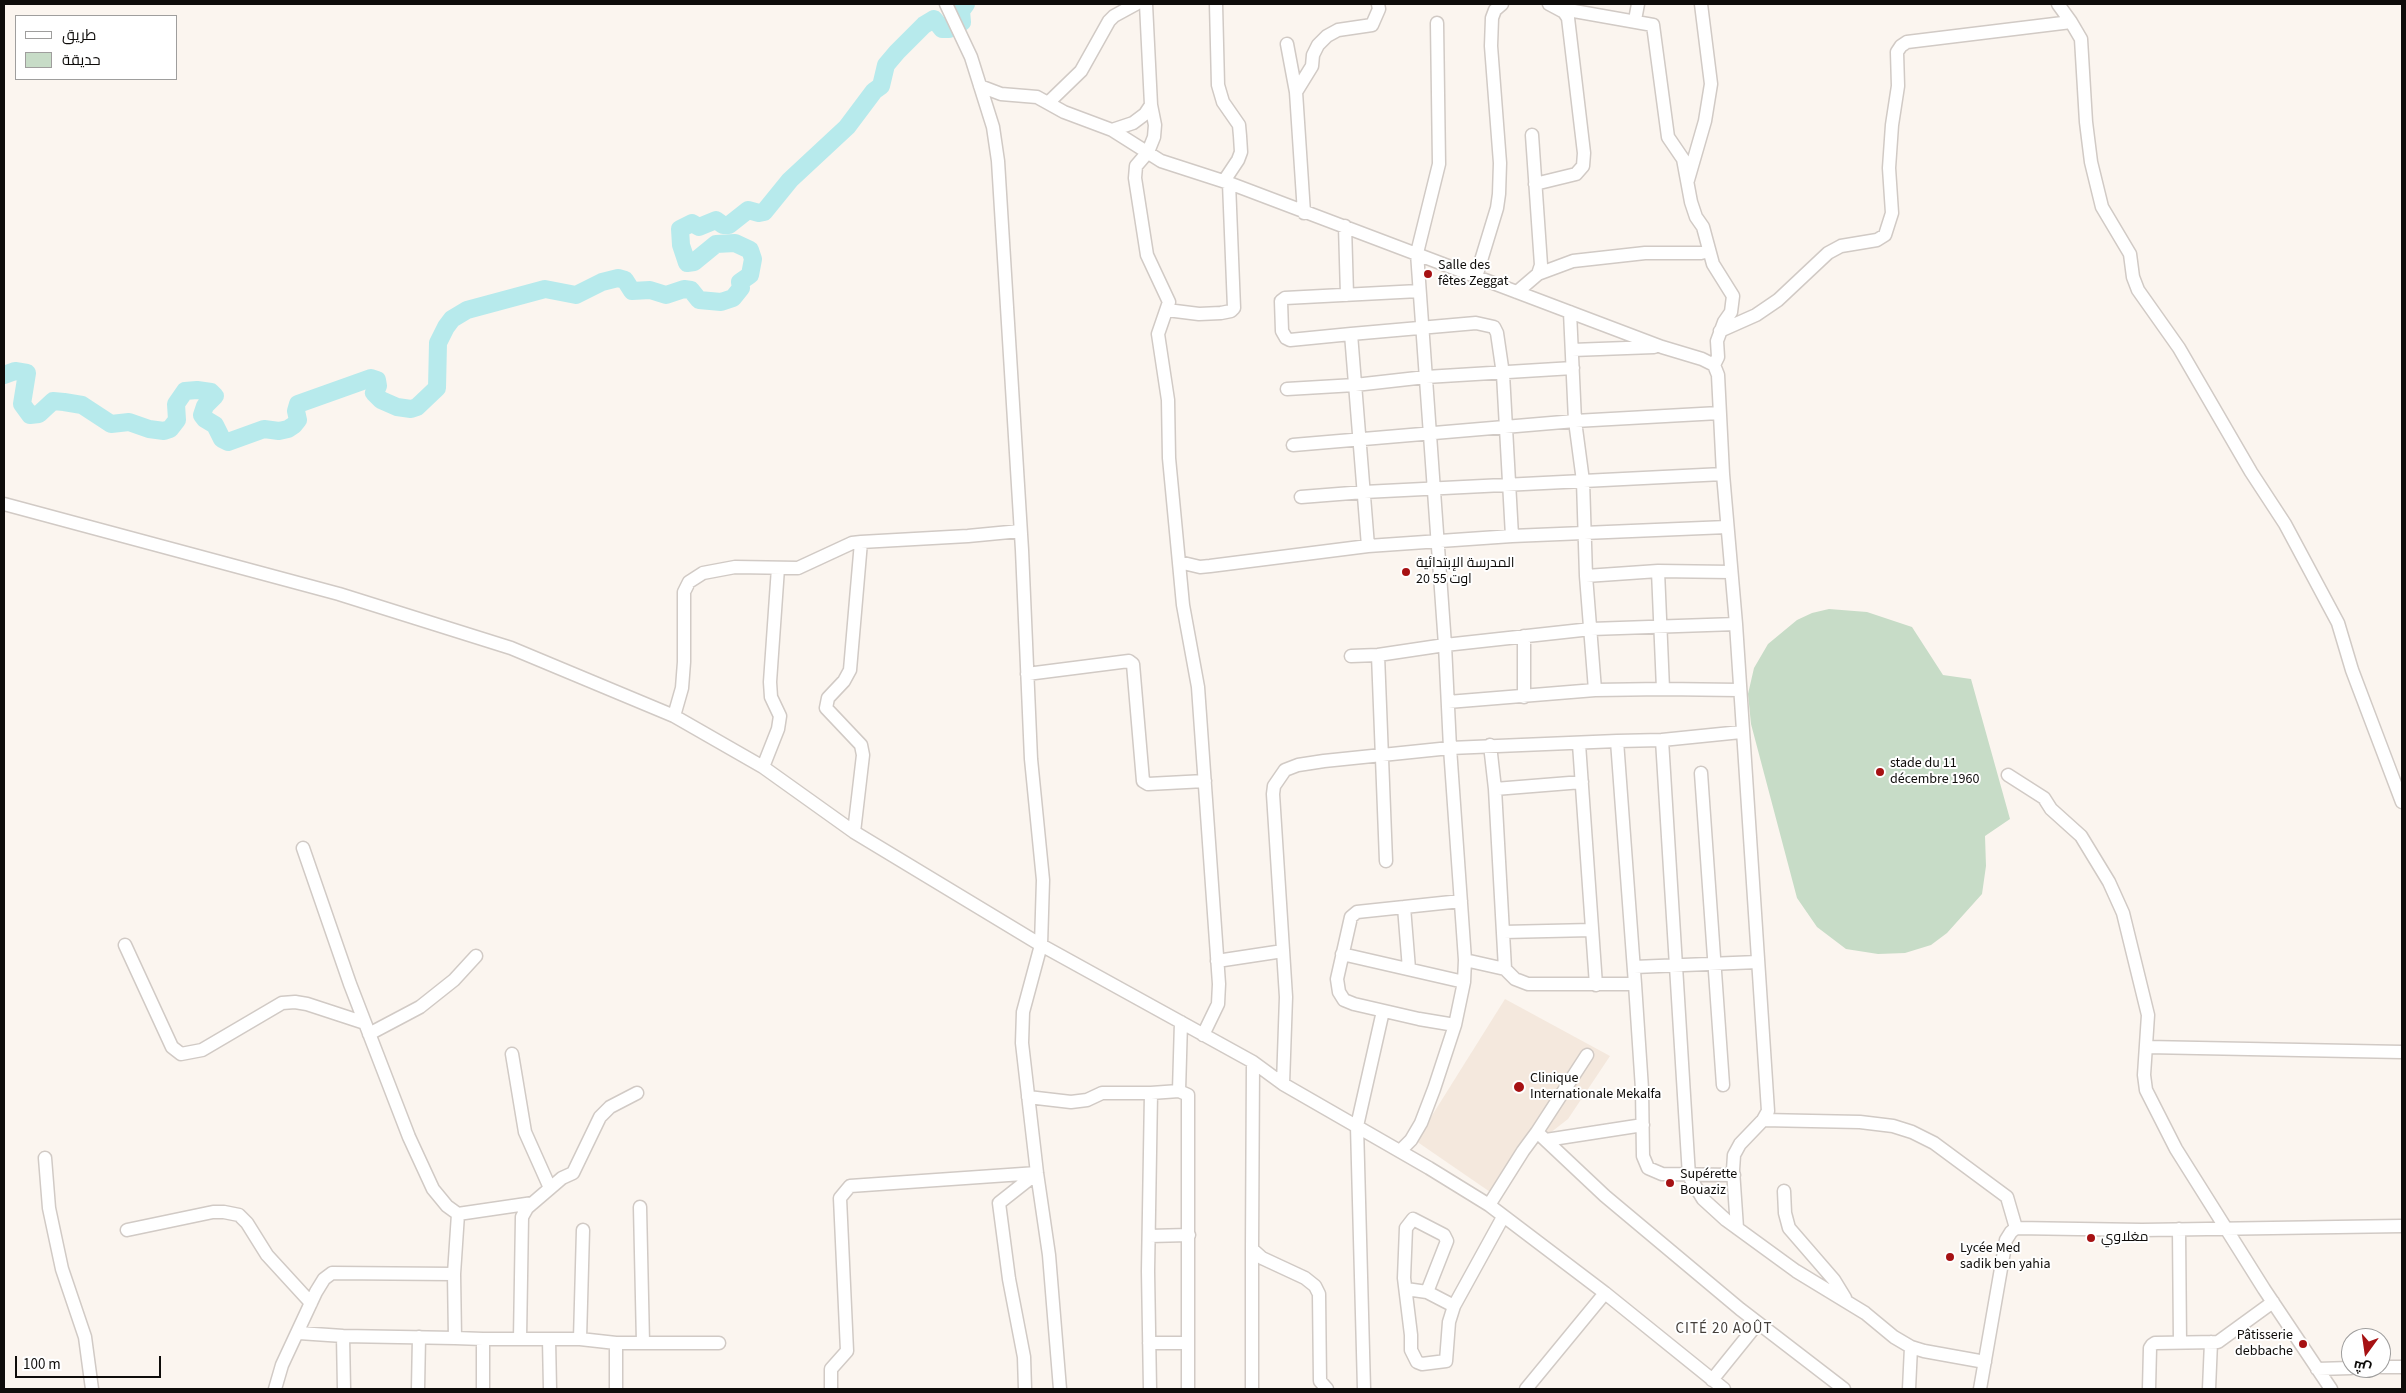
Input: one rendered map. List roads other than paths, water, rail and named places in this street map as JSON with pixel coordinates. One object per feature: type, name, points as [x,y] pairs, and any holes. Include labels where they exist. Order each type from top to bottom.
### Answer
[{"type":"street","points":[[946,4],[971,57],[993,127],[998,161],[1020,531],[1031,759],[1043,880],[1041,945],[1023,1012],[1022,1043],[1037,1173],[1050,1255],[1060,1389]]},
{"type":"street","points":[[1049,102],[1081,71],[1114,16],[1136,4]]},
{"type":"street","points":[[1146,4],[1151,105],[1155,125],[1148,152],[1136,166],[1135,178],[1147,255],[1166,293],[1168,302],[1158,334],[1168,400],[1169,458],[1179,562],[1184,605],[1198,687],[1217,961],[1218,1004],[1203,1035]]},
{"type":"street","points":[[1167,310],[1206,314],[1231,311],[1234,308],[1226,182],[1238,160],[1240,136],[1239,125],[1223,102],[1218,85],[1216,4]]},
{"type":"street","points":[[1296,92],[1312,66],[1313,55],[1318,45],[1327,36],[1338,30],[1372,25],[1379,8],[1378,4]]},
{"type":"street","points":[[1476,277],[1497,208],[1499,194],[1500,163],[1491,46],[1492,18],[1495,10],[1502,4]]},
{"type":"street","points":[[1635,20],[1638,4]]},
{"type":"street","points":[[1687,184],[1705,121],[1710,84],[1701,4]]},
{"type":"street","points":[[2058,4],[2081,39],[2086,122],[2091,162],[2102,207],[2130,254],[2133,277],[2138,290],[2178,348],[2250,472],[2285,524],[2338,623],[2352,670],[2402,802]]},
{"type":"street","points":[[1553,6],[1591,9],[1653,25],[1668,137],[1683,159],[1691,202],[1696,217],[1703,227],[1713,264],[1733,296],[1731,312],[1720,331],[1717,341],[1718,358],[1714,365]]},
{"type":"street","points":[[1535,184],[1576,174],[1583,166],[1584,153],[1568,18],[1564,12],[1553,6]]},
{"type":"street","points":[[1720,331],[1756,315],[1778,300],[1828,253],[1841,246],[1877,240],[1885,235],[1892,214],[1889,168],[1892,125],[1898,86],[1897,52],[1900,46],[1907,42],[2071,22]]},
{"type":"street","points":[[1400,1151],[1412,1140],[1421,1123],[1456,1025],[1464,982],[1465,960],[1450,748],[1446,644],[1418,290],[1417,253],[1439,164],[1437,23]]},
{"type":"street","points":[[1287,44],[1296,92],[1304,213]]},
{"type":"street","points":[[980,86],[1001,94],[1037,96],[1064,112],[1112,130],[1161,161],[1226,182],[1304,213],[1345,226],[1476,277],[1714,365],[1718,376],[1723,474],[1736,624],[1738,690],[1768,1111],[1763,1120],[1740,1144],[1734,1155],[1737,1228]]},
{"type":"street","points":[[1112,130],[1132,123],[1146,114],[1151,105]]},
{"type":"street","points":[[1532,135],[1541,265],[1538,274]]},
{"type":"street","points":[[1345,226],[1347,295]]},
{"type":"street","points":[[1517,292],[1538,274],[1572,261],[1645,253],[1700,253],[1709,251]]},
{"type":"street","points":[[1418,290],[1283,299],[1280,306],[1282,331],[1290,340],[1476,323],[1494,327],[1497,333],[1503,374],[1512,536]]},
{"type":"street","points":[[1570,312],[1575,421],[1582,481],[1586,576],[1595,690]]},
{"type":"street","points":[[1351,334],[1368,546]]},
{"type":"street","points":[[1572,350],[1662,347]]},
{"type":"street","points":[[1287,389],[1355,385],[1426,377],[1503,374],[1573,368]]},
{"type":"street","points":[[1293,445],[1430,435],[1506,426],[1719,413]]},
{"type":"street","points":[[1300,497],[1433,488],[1723,474]]},
{"type":"street","points":[[4,504],[339,594],[511,648],[674,716],[763,768],[854,832],[1041,945],[1252,1062],[1283,1084],[1489,1205],[1605,1293],[1724,1389]]},
{"type":"street","points":[[1179,562],[1210,566],[1368,546],[1512,536],[1727,527]]},
{"type":"street","points":[[674,716],[683,670],[683,603],[687,586],[696,577],[712,570],[735,567],[798,568],[852,543],[1020,531]]},
{"type":"street","points":[[854,832],[863,755],[861,745],[826,708],[828,698],[850,670],[860,542]]},
{"type":"street","points":[[763,768],[778,729],[780,716],[771,697],[770,682],[778,568]]},
{"type":"street","points":[[1586,576],[1658,572],[1732,572]]},
{"type":"street","points":[[1658,572],[1663,689]]},
{"type":"street","points":[[1352,656],[1378,655],[1446,644],[1591,629],[1736,624]]},
{"type":"street","points":[[1524,636],[1524,697]]},
{"type":"street","points":[[1378,655],[1386,861]]},
{"type":"street","points":[[1027,674],[1129,661],[1133,664],[1143,781],[1148,784],[1204,781]]},
{"type":"street","points":[[1448,702],[1595,690],[1738,690]]},
{"type":"street","points":[[1283,1084],[1286,997],[1274,786],[1285,770],[1298,765],[1382,754],[1450,748],[1662,740],[1741,732]]},
{"type":"street","points":[[1662,740],[1689,1176],[1703,1199],[1737,1228],[1796,1271],[1846,1300],[1894,1337],[1911,1347],[1985,1362]]},
{"type":"street","points":[[1618,741],[1634,966],[1643,1156],[1648,1168],[1662,1174],[1689,1176],[1734,1175]]},
{"type":"street","points":[[1578,744],[1596,985]]},
{"type":"street","points":[[1490,745],[1495,789],[1504,969]]},
{"type":"street","points":[[1701,773],[1716,964],[1723,1085]]},
{"type":"street","points":[[2008,774],[2044,798],[2051,809],[2081,836],[2109,882],[2123,913],[2148,1015],[2144,1075],[2146,1090],[2176,1149],[2273,1302],[2332,1389]]},
{"type":"street","points":[[1495,789],[1582,782]]},
{"type":"street","points":[[303,848],[324,913],[367,1029],[409,1137],[433,1189],[458,1214],[533,1202]]},
{"type":"street","points":[[1456,1025],[1384,1011],[1344,1000],[1339,992],[1337,979],[1354,914],[1365,909],[1404,908],[1461,900]]},
{"type":"street","points":[[1404,908],[1409,970]]},
{"type":"street","points":[[1503,932],[1592,930]]},
{"type":"street","points":[[125,945],[172,1046],[181,1054],[202,1050],[282,1003],[295,1002],[307,1004],[367,1029],[420,1007],[454,980],[476,956]]},
{"type":"street","points":[[1217,961],[1283,951]]},
{"type":"street","points":[[1342,954],[1464,982]]},
{"type":"street","points":[[1465,960],[1504,969],[1515,979],[1528,984],[1635,984]]},
{"type":"street","points":[[1634,966],[1758,962]]},
{"type":"street","points":[[1364,1389],[1357,1126],[1384,1011]]},
{"type":"street","points":[[1179,1091],[1181,1022]]},
{"type":"street","points":[[2147,1047],[2402,1052]]},
{"type":"street","points":[[512,1054],[525,1132],[550,1188]]},
{"type":"street","points":[[1489,1205],[1523,1151],[1542,1136],[1587,1055]]},
{"type":"street","points":[[1252,1062],[1252,1389]]},
{"type":"street","points":[[1028,1097],[1071,1102],[1087,1100],[1102,1093],[1179,1091],[1188,1095],[1188,1389]]},
{"type":"street","points":[[1150,1389],[1149,1236],[1151,1093]]},
{"type":"street","points":[[520,1339],[521,1225],[527,1208],[550,1188],[573,1173],[600,1117],[610,1106],[637,1094]]},
{"type":"street","points":[[1763,1120],[1860,1122],[1893,1126],[1912,1132],[1934,1143],[2008,1197],[2016,1228]]},
{"type":"street","points":[[1542,1136],[1643,1125]]},
{"type":"street","points":[[1542,1136],[1605,1196],[1758,1323],[1844,1389]]},
{"type":"street","points":[[45,1158],[49,1208],[62,1268],[85,1337],[92,1389]]},
{"type":"street","points":[[831,1389],[831,1369],[847,1351],[840,1198],[850,1186],[1037,1173]]},
{"type":"street","points":[[1025,1389],[1024,1357],[1009,1279],[999,1203],[1037,1173]]},
{"type":"street","points":[[1784,1191],[1789,1228],[1834,1280],[1846,1300]]},
{"type":"street","points":[[640,1207],[643,1343]]},
{"type":"street","points":[[127,1230],[213,1212],[239,1215],[247,1223],[267,1255],[312,1303]]},
{"type":"street","points":[[455,1338],[454,1274],[458,1214]]},
{"type":"street","points":[[1427,1292],[1447,1241],[1444,1235],[1413,1219],[1406,1228],[1405,1237],[1406,1289],[1411,1350],[1413,1357],[1422,1364],[1446,1361],[1449,1322],[1454,1306],[1503,1217]]},
{"type":"street","points":[[1980,1389],[2006,1240],[2016,1228],[2228,1229],[2402,1226]]},
{"type":"street","points":[[2179,1229],[2180,1343]]},
{"type":"street","points":[[580,1339],[583,1230]]},
{"type":"street","points":[[1149,1236],[1189,1235]]},
{"type":"street","points":[[1252,1249],[1262,1258],[1305,1278],[1315,1286],[1320,1294],[1320,1381],[1327,1389]]},
{"type":"street","points":[[275,1389],[282,1365],[299,1333],[321,1283],[332,1273],[454,1274]]},
{"type":"street","points":[[1406,1289],[1427,1292],[1454,1306]]},
{"type":"street","points":[[1526,1389],[1605,1293]]},
{"type":"street","points":[[2149,1389],[2150,1348],[2155,1343],[2218,1342],[2273,1302]]},
{"type":"street","points":[[1712,1380],[1758,1323]]},
{"type":"street","points":[[299,1333],[343,1336],[483,1339],[580,1339],[616,1343],[719,1343]]},
{"type":"street","points":[[343,1336],[344,1389]]},
{"type":"street","points":[[418,1389],[419,1337]]},
{"type":"street","points":[[483,1339],[483,1389]]},
{"type":"street","points":[[550,1339],[550,1389]]},
{"type":"street","points":[[2209,1389],[2211,1342]]},
{"type":"street","points":[[616,1343],[616,1389]]},
{"type":"street","points":[[1150,1343],[1188,1343]]},
{"type":"street","points":[[1909,1389],[1911,1347]]},
{"type":"street","points":[[2317,1368],[2341,1368]]},
{"type":"waterway","points":[[4,375],[15,371],[27,373],[22,404],[30,415],[39,414],[53,401],[64,402],[82,405],[111,424],[129,422],[149,429],[164,431],[170,429],[177,420],[176,404],[185,391],[211,392],[215,396],[205,406],[202,415],[215,425],[222,439],[228,442],[264,429],[279,431],[288,429],[298,420],[296,411],[298,404],[371,378],[377,380],[378,386],[374,393],[381,400],[397,407],[411,409],[417,407],[437,388],[438,343],[446,327],[452,319],[467,310],[545,289],[576,295],[602,282],[618,278],[625,280],[632,291],[650,290],[666,295],[684,289],[691,290],[699,300],[721,302],[733,298],[741,288],[740,282],[750,275],[753,259],[750,250],[735,243],[716,244],[694,262],[687,263],[681,245],[680,229],[692,223],[699,227],[716,220],[723,225],[729,225],[748,210],[759,213],[764,212],[790,180],[847,127],[874,91],[881,86],[886,65],[897,52],[924,25],[934,19],[942,29],[949,29],[962,22],[961,11],[966,4]]},
{"type":"place","name":"Salle des fêtes Zeggat","points":[[1428,274]]},
{"type":"place","name":"المدرسة الإبتدائية 20 اوت 55","points":[[1406,572]]},
{"type":"place","name":"stade du 11 décembre 1960","points":[[1880,772]]},
{"type":"place","name":"Clinique Internationale Mekalfa","points":[[1519,1087]]},
{"type":"place","name":"Supérette Bouaziz","points":[[1670,1183]]},
{"type":"place","name":"مغلاوي","points":[[2091,1238]]},
{"type":"place","name":"Lycée Med sadik ben yahia","points":[[1950,1257]]},
{"type":"place","name":"Pâtisserie debbache","points":[[2303,1344]]},
{"type":"district","name":"CITÉ 20 AOÛT","points":[[1724,1330]]}]
